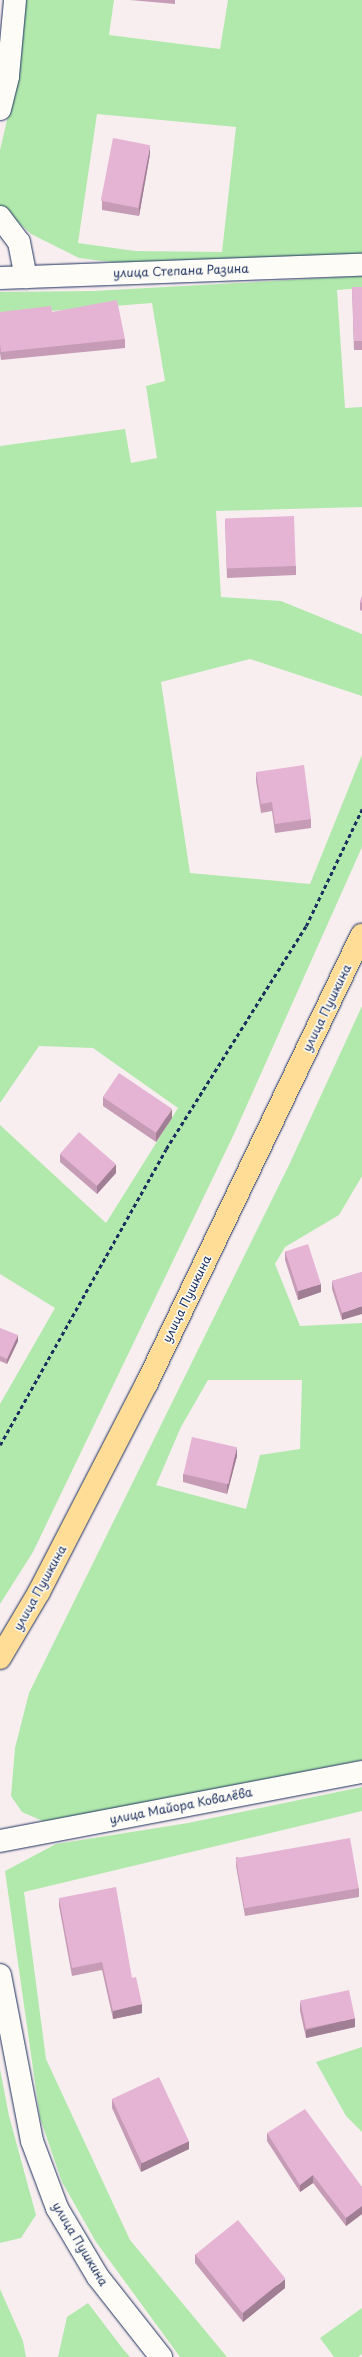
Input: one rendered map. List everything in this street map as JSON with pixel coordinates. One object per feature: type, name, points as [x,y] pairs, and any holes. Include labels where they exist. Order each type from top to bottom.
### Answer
[{"type":"main road","name":"улица Пушкина","points":[[0,1658],[39,1592],[147,1382],[362,935]]},
{"type":"street","points":[[0,109],[8,76],[15,0]]},
{"type":"street","points":[[0,217],[19,242],[26,277]]},
{"type":"street","name":"улица Степана Разина","points":[[0,278],[362,265]]},
{"type":"street","name":"улица Майора Ковалёва","points":[[0,1841],[362,1772]]},
{"type":"street","name":"улица Пушкина","points":[[0,1975],[32,2141],[57,2208],[98,2277],[161,2357]]},
{"type":"path","points":[[0,1445],[166,1149],[306,926],[362,809]]},
{"type":"green space","points":[[25,0],[114,0],[109,35],[220,49],[228,0],[362,0],[362,258],[134,265],[79,258],[31,234],[0,206],[0,150],[19,69]],"holes":[[[97,114],[236,127],[222,252],[135,251],[78,243]]]},
{"type":"green space","points":[[362,276],[362,288],[337,290],[345,408],[362,407],[362,507],[216,511],[221,597],[281,601],[362,634],[362,696],[250,659],[161,682],[190,873],[310,884],[362,755],[362,847],[234,1134],[33,1552],[0,1604],[0,1404],[55,1308],[0,1274],[0,1125],[106,1223],[178,1108],[93,1048],[39,1046],[0,1103],[0,446],[125,429],[131,463],[157,458],[146,386],[165,381],[152,303],[0,315],[0,292],[93,291]]},
{"type":"green space","points":[[362,1006],[362,1176],[339,1215],[285,1247],[275,1264],[300,1326],[362,1323],[362,1760],[45,1822],[22,1812],[11,1796],[15,1748],[29,1693],[289,1165]],"holes":[[[208,1380],[302,1380],[300,1449],[260,1455],[246,1509],[156,1485],[181,1427]]]},
{"type":"green space","points":[[362,1787],[362,1811],[24,1892],[46,2059],[130,2240],[227,2357],[180,2357],[96,2242],[62,2182],[40,2118],[5,1871],[56,1844],[188,1823]]},
{"type":"green space","points":[[362,2047],[362,2132],[346,2116],[316,2062]]},
{"type":"green space","points":[[0,2069],[9,2116],[36,2215],[21,2238],[0,2243]]},
{"type":"green space","points":[[0,2289],[23,2341],[26,2357],[0,2357]]},
{"type":"green space","points":[[88,2303],[130,2357],[58,2357],[67,2317]]},
{"type":"green space","points":[[362,2308],[362,2354],[358,2357],[334,2357],[320,2338]]},
{"type":"building","points":[[113,138],[150,145],[138,208],[101,201]]},
{"type":"building","points":[[352,287],[362,287],[362,341],[354,341]]},
{"type":"building","points":[[117,300],[125,339],[1,352],[0,312],[51,306],[52,312]]},
{"type":"building","points":[[294,516],[296,566],[227,568],[225,518]]},
{"type":"building","points":[[304,765],[311,819],[275,824],[272,802],[261,804],[256,772]]},
{"type":"building","points":[[119,1073],[172,1109],[156,1133],[103,1097]]},
{"type":"building","points":[[79,1132],[116,1164],[97,1186],[60,1154]]},
{"type":"building","points":[[308,1244],[321,1284],[298,1291],[285,1251]]},
{"type":"building","points":[[362,1272],[362,1306],[342,1313],[332,1281]]},
{"type":"building","points":[[0,1328],[18,1335],[7,1359],[0,1356]]},
{"type":"building","points":[[192,1437],[237,1447],[228,1484],[183,1474]]},
{"type":"building","points":[[350,1838],[359,1888],[245,1908],[236,1858]]},
{"type":"building","points":[[116,1887],[132,1978],[136,1977],[142,2004],[113,2011],[102,1962],[72,1968],[59,1898]]},
{"type":"building","points":[[349,1990],[355,2018],[306,2029],[300,2000]]},
{"type":"building","points":[[159,2077],[189,2141],[142,2163],[112,2099]]},
{"type":"building","points":[[305,2109],[362,2187],[362,2206],[346,2218],[313,2175],[300,2185],[267,2133]]},
{"type":"building","points":[[238,2220],[285,2278],[242,2313],[195,2255]]}]
